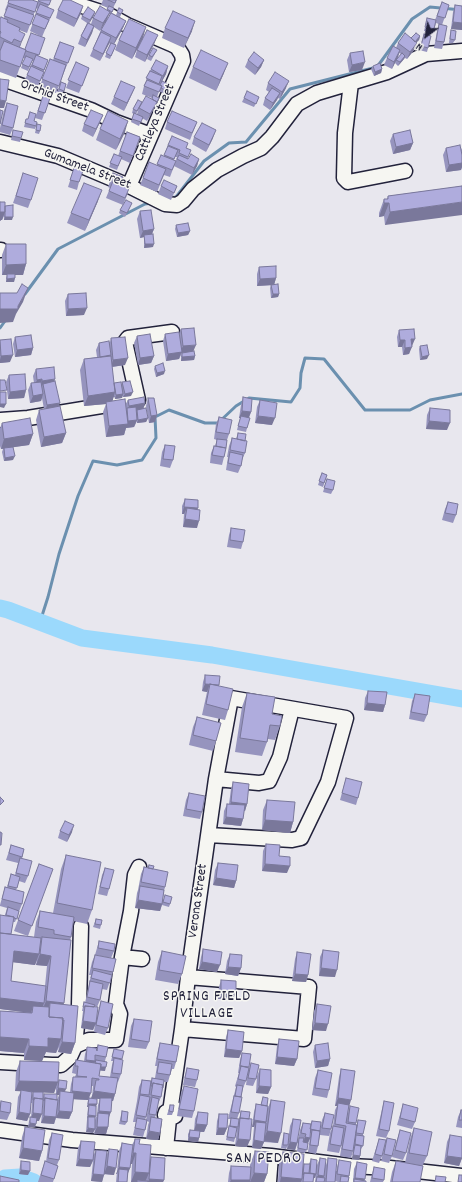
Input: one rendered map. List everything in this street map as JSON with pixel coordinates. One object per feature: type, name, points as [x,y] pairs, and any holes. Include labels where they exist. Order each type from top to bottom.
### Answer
[{"type":"street","name":"Cattleya Street","points":[[72,0],[73,2],[107,14],[177,47],[182,55],[183,61],[130,186]]},
{"type":"street","points":[[405,171],[348,182],[344,178],[345,133],[351,83],[387,72],[426,54],[462,51]]},
{"type":"street","name":"Orchid Street","points":[[0,78],[91,110],[116,122],[151,135]]},
{"type":"street","name":"Gumamela Street","points":[[0,142],[58,156],[130,186],[165,204],[177,205],[183,201],[193,189],[218,170],[261,148],[272,137],[297,104],[317,93],[351,83]]},
{"type":"street","points":[[0,420],[28,418],[138,400],[125,342],[128,338],[172,332]]},
{"type":"street","name":"Verona Street","points":[[166,1148],[169,1119],[165,1115],[166,1107],[171,1105],[216,779],[231,698],[292,709]]},
{"type":"street","points":[[209,835],[292,840],[301,838],[328,782],[346,718],[292,709],[280,757],[269,781],[259,783],[216,779]]},
{"type":"street","points":[[75,1046],[89,1040],[116,1040],[120,1014],[116,1004],[122,957],[131,911],[135,875],[139,867]]},
{"type":"street","points":[[0,1062],[61,1065],[70,1057],[75,1046],[79,1005],[81,926]]},
{"type":"street","points":[[122,957],[142,959]]},
{"type":"street","points":[[182,1029],[304,1039],[309,987],[188,977]]},
{"type":"street","points":[[0,1130],[72,1140],[270,1156],[350,1166],[390,1168],[454,1178]]},
{"type":"street","points":[[269,1182],[270,1156]]},
{"type":"street","points":[[348,1182],[350,1166]]},
{"type":"street","points":[[387,1182],[390,1168]]},
{"type":"building","points":[[9,0],[32,0],[38,2],[35,12],[8,3]]},
{"type":"building","points":[[51,0],[49,5],[38,1]]},
{"type":"building","points":[[63,0],[70,0],[83,6],[77,19],[58,10]]},
{"type":"building","points":[[108,0],[116,0],[115,3]]},
{"type":"building","points":[[442,2],[449,5],[445,18],[437,16]]},
{"type":"building","points":[[40,4],[54,10],[50,18],[36,13]]},
{"type":"building","points":[[455,5],[462,6],[462,23],[453,22]]},
{"type":"building","points":[[8,6],[34,15],[30,25],[4,16]]},
{"type":"building","points":[[100,6],[110,12],[103,23],[93,18]]},
{"type":"building","points":[[109,6],[114,8],[112,12],[107,9]]},
{"type":"building","points":[[88,7],[95,12],[90,20],[82,16]]},
{"type":"building","points":[[119,8],[123,10],[121,14],[117,12]]},
{"type":"building","points":[[173,11],[195,21],[188,38],[165,28]]},
{"type":"building","points":[[111,13],[126,21],[116,38],[101,30]]},
{"type":"building","points":[[36,14],[49,20],[45,29],[32,24]]},
{"type":"building","points":[[1,17],[8,20],[7,22],[20,28],[19,31],[25,34],[21,42],[14,39],[12,43],[0,37]]},
{"type":"building","points":[[427,18],[436,20],[434,29],[425,27]]},
{"type":"building","points":[[129,19],[146,27],[136,48],[119,40]]},
{"type":"building","points":[[88,23],[94,26],[87,40],[81,36]]},
{"type":"building","points":[[439,24],[447,26],[444,42],[436,41]]},
{"type":"building","points":[[147,30],[158,35],[147,55],[137,50]]},
{"type":"building","points":[[451,30],[456,31],[455,40],[450,39]]},
{"type":"building","points":[[101,32],[111,37],[103,54],[93,49]]},
{"type":"building","points":[[31,33],[45,38],[39,55],[26,51],[25,49]]},
{"type":"building","points":[[405,33],[417,43],[410,52],[398,43]]},
{"type":"building","points":[[416,33],[420,36],[415,42],[411,38]]},
{"type":"building","points":[[424,34],[431,36],[428,48],[421,46]]},
{"type":"building","points":[[4,41],[26,50],[20,67],[0,60],[0,51]]},
{"type":"building","points":[[60,42],[74,47],[68,63],[54,58]]},
{"type":"building","points":[[111,43],[116,45],[111,56],[106,53]]},
{"type":"building","points":[[393,46],[400,50],[394,62],[387,58]]},
{"type":"building","points":[[153,48],[157,50],[152,57],[149,55]]},
{"type":"building","points":[[201,50],[228,63],[220,80],[193,67]]},
{"type":"building","points":[[363,51],[365,62],[352,65],[350,53]]},
{"type":"building","points":[[254,52],[264,60],[258,68],[248,60]]},
{"type":"building","points":[[402,53],[405,56],[400,62],[396,60]]},
{"type":"building","points":[[36,55],[48,60],[44,70],[32,65]]},
{"type":"building","points":[[26,56],[33,59],[29,67],[22,64]]},
{"type":"building","points":[[50,59],[66,65],[59,86],[42,79]]},
{"type":"building","points":[[156,60],[168,66],[163,76],[151,69]]},
{"type":"building","points":[[76,62],[89,68],[82,86],[68,80]]},
{"type":"building","points":[[380,63],[382,69],[375,72],[373,66]]},
{"type":"building","points":[[31,66],[44,72],[40,81],[27,75]]},
{"type":"building","points":[[150,71],[162,76],[159,84],[146,78]]},
{"type":"building","points":[[275,72],[289,81],[282,92],[268,83]]},
{"type":"building","points":[[0,79],[9,80],[6,101],[0,100]]},
{"type":"building","points":[[147,80],[162,86],[159,92],[144,86]]},
{"type":"building","points":[[121,81],[135,87],[127,103],[114,97]]},
{"type":"building","points":[[162,81],[170,85],[167,91],[161,88],[162,86],[160,85]]},
{"type":"building","points":[[61,82],[66,84],[64,91],[59,89]]},
{"type":"building","points":[[272,88],[280,93],[273,103],[265,98]]},
{"type":"building","points":[[247,91],[259,97],[256,104],[244,98]]},
{"type":"building","points":[[44,93],[51,95],[45,113],[38,111]]},
{"type":"building","points":[[153,95],[159,98],[157,102],[152,99]]},
{"type":"building","points":[[146,96],[157,102],[150,114],[139,108]]},
{"type":"building","points":[[138,100],[142,102],[137,111],[133,109]]},
{"type":"building","points":[[7,103],[18,106],[13,128],[2,125]]},
{"type":"building","points":[[0,110],[3,111],[0,124]]},
{"type":"building","points":[[91,110],[103,115],[96,129],[84,124]]},
{"type":"building","points":[[108,111],[128,121],[120,139],[100,129]]},
{"type":"building","points":[[172,111],[197,122],[192,133],[167,122]]},
{"type":"building","points":[[30,112],[36,114],[34,121],[37,122],[36,126],[25,123]]},
{"type":"building","points":[[134,113],[143,117],[141,122],[132,119]]},
{"type":"building","points":[[202,123],[216,130],[209,145],[194,137]]},
{"type":"building","points":[[37,124],[41,125],[40,131],[36,130]]},
{"type":"building","points":[[13,130],[23,132],[21,138],[12,136]]},
{"type":"building","points":[[410,130],[413,143],[396,147],[393,134]]},
{"type":"building","points":[[127,132],[140,137],[133,156],[120,151]]},
{"type":"building","points":[[172,136],[188,143],[186,148],[191,150],[188,157],[179,153],[180,150],[168,145]]},
{"type":"building","points":[[460,145],[462,163],[449,165],[446,148]]},
{"type":"building","points":[[168,146],[178,150],[174,159],[164,155]]},
{"type":"building","points":[[114,154],[122,157],[118,166],[110,163]]},
{"type":"building","points":[[191,154],[199,159],[194,168],[177,159],[179,155],[188,159]]},
{"type":"building","points":[[161,155],[176,161],[172,170],[157,164]]},
{"type":"building","points":[[149,162],[166,169],[159,185],[143,178]]},
{"type":"building","points":[[75,165],[84,168],[79,182],[70,180]]},
{"type":"building","points":[[23,173],[38,178],[31,200],[16,196]]},
{"type":"building","points":[[113,173],[123,177],[121,182],[130,186],[125,198],[109,191],[113,181],[111,180]]},
{"type":"building","points":[[164,180],[177,186],[174,193],[161,186]]},
{"type":"building","points":[[84,183],[102,190],[89,220],[71,213]]},
{"type":"building","points":[[462,186],[462,202],[390,212],[389,203],[384,203],[384,199],[388,199],[388,196]]},
{"type":"building","points":[[126,200],[132,203],[127,213],[120,210]]},
{"type":"building","points":[[0,202],[5,202],[5,212],[0,212]]},
{"type":"building","points":[[13,205],[13,217],[5,217],[5,206]]},
{"type":"building","points":[[151,210],[154,229],[143,231],[140,211]]},
{"type":"building","points":[[188,223],[190,231],[178,233],[176,225]]},
{"type":"building","points":[[153,234],[154,244],[145,244],[144,235]]},
{"type":"building","points":[[6,244],[26,244],[26,264],[6,265]]},
{"type":"building","points":[[276,266],[276,278],[260,279],[259,267]]},
{"type":"building","points":[[7,274],[15,274],[15,278],[7,279]]},
{"type":"building","points":[[22,284],[28,288],[18,306],[18,309],[0,309],[0,293],[17,293]]},
{"type":"building","points":[[278,284],[279,294],[273,294],[271,285]]},
{"type":"building","points":[[86,293],[87,308],[68,309],[68,294]]},
{"type":"building","points":[[194,328],[196,345],[183,346],[181,329]]},
{"type":"building","points":[[414,329],[415,339],[411,339],[412,347],[405,348],[405,340],[400,340],[399,330]]},
{"type":"building","points":[[179,332],[182,352],[168,354],[165,334]]},
{"type":"building","points":[[150,334],[154,356],[140,358],[137,336]]},
{"type":"building","points":[[31,335],[33,348],[17,350],[15,337]]},
{"type":"building","points":[[125,337],[128,358],[113,360],[111,338]]},
{"type":"building","points":[[11,339],[13,355],[1,356],[0,340]]},
{"type":"building","points":[[109,341],[111,355],[100,357],[99,343]]},
{"type":"building","points":[[427,345],[429,355],[422,357],[420,346]]},
{"type":"building","points":[[194,351],[195,356],[182,357],[182,353]]},
{"type":"building","points":[[111,356],[115,392],[88,396],[84,359]]},
{"type":"building","points":[[163,363],[165,371],[157,373],[155,366]]},
{"type":"building","points":[[54,367],[55,379],[42,381],[42,379],[37,380],[36,369]]},
{"type":"building","points":[[25,374],[26,390],[10,392],[9,375]]},
{"type":"building","points":[[0,380],[5,380],[7,390],[0,391]]},
{"type":"building","points":[[55,381],[60,403],[47,405],[43,384]]},
{"type":"building","points":[[130,381],[133,392],[125,394],[122,382]]},
{"type":"building","points":[[41,382],[43,394],[33,396],[31,383]]},
{"type":"building","points":[[121,382],[123,394],[116,395],[114,383]]},
{"type":"building","points":[[0,392],[6,392],[6,404],[0,404]]},
{"type":"building","points":[[144,397],[145,403],[129,406],[128,400]]},
{"type":"building","points":[[243,397],[252,399],[251,412],[242,411]]},
{"type":"building","points":[[148,398],[154,398],[157,415],[151,416]]},
{"type":"building","points":[[125,399],[128,424],[109,426],[106,402]]},
{"type":"building","points":[[260,400],[277,403],[275,418],[258,416]]},
{"type":"building","points":[[60,406],[66,433],[44,437],[39,410]]},
{"type":"building","points":[[136,407],[137,420],[128,421],[127,408]]},
{"type":"building","points":[[146,408],[148,418],[138,420],[137,410]]},
{"type":"building","points":[[430,408],[450,410],[450,423],[429,421]]},
{"type":"building","points":[[241,416],[250,418],[247,428],[238,426]]},
{"type":"building","points":[[219,417],[232,420],[229,434],[216,432]]},
{"type":"building","points":[[30,418],[33,434],[4,439],[2,423]]},
{"type":"building","points":[[238,433],[246,434],[245,441],[237,439]]},
{"type":"building","points":[[232,438],[247,441],[245,453],[230,450]]},
{"type":"building","points":[[217,439],[227,440],[226,448],[216,446]]},
{"type":"building","points":[[165,445],[175,446],[173,460],[163,459]]},
{"type":"building","points":[[214,446],[226,448],[224,457],[212,455]]},
{"type":"building","points":[[13,447],[15,456],[5,458],[4,448]]},
{"type":"building","points":[[230,452],[243,455],[241,466],[228,463]]},
{"type":"building","points":[[322,473],[327,475],[324,483],[319,481]]},
{"type":"building","points":[[327,479],[335,481],[333,490],[324,488]]},
{"type":"building","points":[[185,499],[198,500],[198,508],[184,507]]},
{"type":"building","points":[[448,502],[458,504],[456,515],[445,513]]},
{"type":"building","points":[[187,508],[200,510],[199,521],[185,519]]},
{"type":"building","points":[[231,528],[245,530],[243,542],[230,540]]},
{"type":"building","points":[[205,675],[220,676],[219,685],[205,684]]},
{"type":"building","points":[[210,684],[233,689],[228,710],[206,704]]},
{"type":"building","points":[[368,691],[387,692],[385,705],[367,703]]},
{"type":"building","points":[[247,693],[275,697],[272,714],[282,716],[280,726],[270,725],[267,742],[240,738]]},
{"type":"building","points":[[415,694],[430,696],[427,715],[411,712]]},
{"type":"building","points":[[197,717],[221,723],[216,741],[193,735]]},
{"type":"building","points":[[346,778],[362,782],[358,798],[342,793]]},
{"type":"building","points":[[233,782],[249,784],[247,804],[231,802]]},
{"type":"building","points":[[189,793],[205,796],[202,812],[186,809]]},
{"type":"building","points":[[0,797],[4,801],[0,805]]},
{"type":"building","points":[[267,800],[295,802],[293,822],[265,820]]},
{"type":"building","points":[[227,804],[245,805],[243,819],[226,817]]},
{"type":"building","points":[[65,821],[74,825],[69,835],[60,831]]},
{"type":"building","points":[[0,832],[2,833],[1,845],[0,845]]},
{"type":"building","points":[[266,844],[280,845],[279,856],[290,857],[290,866],[265,864]]},
{"type":"building","points":[[11,845],[24,849],[22,857],[9,853]]},
{"type":"building","points":[[66,855],[101,862],[92,910],[57,903]]},
{"type":"building","points":[[20,858],[32,861],[28,876],[16,873]]},
{"type":"building","points":[[218,863],[238,865],[236,881],[216,878]]},
{"type":"building","points":[[39,864],[53,869],[32,926],[18,920]]},
{"type":"building","points":[[149,865],[154,866],[153,869],[148,868]]},
{"type":"building","points":[[144,867],[168,872],[165,887],[141,882]]},
{"type":"building","points":[[105,868],[114,870],[109,889],[100,887]]},
{"type":"building","points":[[11,874],[20,877],[17,888],[8,886]]},
{"type":"building","points":[[140,886],[164,890],[162,904],[138,900]]},
{"type":"building","points":[[5,887],[24,892],[22,904],[2,899]]},
{"type":"building","points":[[165,895],[172,897],[170,904],[163,902]]},
{"type":"building","points":[[8,907],[19,911],[17,919],[6,915]]},
{"type":"building","points":[[40,911],[74,917],[71,937],[54,934],[54,930],[38,927]]},
{"type":"building","points":[[0,915],[14,917],[11,934],[0,933]]},
{"type":"building","points":[[96,919],[102,920],[101,925],[95,924]]},
{"type":"building","points":[[0,933],[41,938],[39,954],[14,951],[11,981],[46,986],[44,1003],[0,998]]},
{"type":"building","points":[[42,937],[71,940],[64,1003],[46,1001],[51,956],[40,954]]},
{"type":"building","points":[[99,941],[115,944],[114,951],[98,948]]},
{"type":"building","points":[[203,949],[222,952],[220,965],[202,962]]},
{"type":"building","points":[[323,950],[339,952],[337,970],[321,968]]},
{"type":"building","points":[[162,951],[186,956],[182,974],[159,970]]},
{"type":"building","points":[[297,952],[311,954],[308,975],[295,974]]},
{"type":"building","points":[[230,954],[242,955],[241,968],[228,967]]},
{"type":"building","points":[[95,955],[116,959],[113,972],[92,968]]},
{"type":"building","points":[[93,970],[112,975],[110,983],[91,978]]},
{"type":"building","points":[[221,980],[236,981],[236,992],[221,992]]},
{"type":"building","points":[[90,981],[103,984],[100,1000],[87,997]]},
{"type":"building","points":[[101,1001],[113,1004],[108,1028],[96,1025]]},
{"type":"building","points":[[84,1002],[95,1005],[94,1007],[83,1007]]},
{"type":"building","points":[[50,1003],[78,1006],[75,1043],[62,1042],[64,1020],[62,1020],[63,1018],[49,1017]]},
{"type":"building","points":[[317,1004],[331,1006],[328,1024],[315,1023]]},
{"type":"building","points":[[33,1006],[49,1007],[49,1017],[63,1018],[61,1039],[48,1038],[48,1047],[29,1046],[29,1039],[0,1037],[0,1011],[32,1013]]},
{"type":"building","points":[[85,1006],[98,1007],[96,1023],[83,1021]]},
{"type":"building","points":[[134,1019],[152,1021],[149,1042],[131,1039]]},
{"type":"building","points":[[228,1030],[244,1032],[242,1051],[226,1049]]},
{"type":"building","points":[[279,1039],[299,1041],[297,1059],[277,1057]]},
{"type":"building","points":[[160,1043],[179,1046],[176,1062],[157,1059]]},
{"type":"building","points":[[328,1043],[330,1059],[317,1061],[315,1045]]},
{"type":"building","points":[[98,1045],[108,1047],[106,1057],[95,1055],[95,1061],[86,1060],[87,1047],[96,1048],[97,1051]]},
{"type":"building","points":[[114,1049],[124,1051],[122,1059],[112,1057]]},
{"type":"building","points":[[242,1053],[251,1054],[249,1067],[240,1066]]},
{"type":"building","points":[[114,1058],[123,1060],[121,1074],[112,1073]]},
{"type":"building","points":[[76,1060],[101,1064],[99,1076],[118,1078],[115,1094],[94,1091],[96,1080],[99,1079],[92,1078],[91,1093],[72,1091],[73,1077],[87,1077],[77,1076],[78,1066],[75,1066]]},
{"type":"building","points":[[96,1060],[107,1062],[106,1067],[101,1067],[101,1064],[95,1063]]},
{"type":"building","points":[[20,1061],[59,1062],[58,1082],[19,1081]]},
{"type":"building","points":[[159,1062],[172,1064],[170,1075],[157,1073]]},
{"type":"building","points":[[251,1063],[259,1065],[256,1079],[248,1078]]},
{"type":"building","points":[[241,1066],[249,1068],[246,1081],[238,1079]]},
{"type":"building","points":[[187,1068],[199,1070],[197,1080],[185,1078]]},
{"type":"building","points":[[260,1069],[271,1070],[271,1087],[259,1086]]},
{"type":"building","points":[[341,1069],[355,1071],[351,1100],[338,1098]]},
{"type":"building","points":[[318,1070],[332,1073],[329,1090],[315,1088]]},
{"type":"building","points":[[152,1078],[164,1080],[163,1088],[163,1085],[153,1083],[151,1086]]},
{"type":"building","points":[[59,1080],[67,1081],[66,1089],[58,1088]]},
{"type":"building","points":[[142,1080],[151,1081],[149,1095],[140,1094]]},
{"type":"building","points":[[153,1083],[163,1085],[161,1097],[151,1095]]},
{"type":"building","points":[[237,1085],[243,1086],[241,1097],[235,1096]]},
{"type":"building","points":[[184,1086],[198,1089],[194,1111],[179,1109]]},
{"type":"building","points":[[21,1090],[32,1092],[30,1114],[19,1112]]},
{"type":"building","points":[[60,1091],[74,1093],[72,1112],[59,1111]]},
{"type":"building","points":[[33,1092],[43,1092],[43,1099],[34,1098],[33,1100]]},
{"type":"building","points":[[44,1094],[57,1094],[57,1100],[45,1098],[44,1101]]},
{"type":"building","points":[[140,1095],[150,1097],[146,1117],[136,1115]]},
{"type":"building","points":[[234,1096],[242,1097],[239,1113],[231,1112]]},
{"type":"building","points":[[152,1097],[159,1099],[156,1115],[149,1114]]},
{"type":"building","points":[[263,1097],[268,1098],[267,1106],[261,1105]]},
{"type":"building","points":[[34,1098],[43,1099],[42,1114],[33,1113]]},
{"type":"building","points":[[45,1098],[58,1100],[56,1117],[44,1116]]},
{"type":"building","points":[[89,1098],[97,1099],[97,1104],[88,1104]]},
{"type":"building","points":[[100,1098],[112,1098],[111,1112],[99,1111]]},
{"type":"building","points":[[271,1100],[285,1102],[281,1133],[267,1131]]},
{"type":"building","points":[[1,1101],[11,1103],[10,1113],[0,1111]]},
{"type":"building","points":[[384,1101],[394,1103],[389,1131],[379,1129]]},
{"type":"building","points":[[338,1103],[349,1105],[346,1123],[357,1125],[353,1151],[342,1149],[346,1126],[335,1124]]},
{"type":"building","points":[[256,1104],[268,1106],[266,1122],[254,1120]]},
{"type":"building","points":[[403,1104],[418,1108],[415,1122],[400,1118]]},
{"type":"building","points":[[89,1105],[96,1106],[96,1116],[88,1115]]},
{"type":"building","points":[[170,1105],[174,1105],[173,1112],[169,1111]]},
{"type":"building","points":[[350,1106],[359,1108],[356,1123],[348,1122]]},
{"type":"building","points":[[461,1110],[462,1120],[459,1120]]},
{"type":"building","points":[[122,1111],[128,1112],[127,1122],[121,1121]]},
{"type":"building","points":[[241,1111],[250,1112],[249,1119],[240,1118]]},
{"type":"building","points":[[198,1112],[208,1113],[207,1125],[196,1124]]},
{"type":"building","points":[[98,1113],[109,1114],[108,1127],[97,1127]]},
{"type":"building","points":[[325,1113],[334,1115],[331,1129],[322,1128]]},
{"type":"building","points":[[219,1114],[228,1114],[227,1128],[218,1128]]},
{"type":"building","points":[[30,1117],[37,1118],[36,1124],[30,1123]]},
{"type":"building","points":[[88,1117],[95,1117],[95,1129],[88,1128]]},
{"type":"building","points":[[151,1117],[162,1119],[160,1133],[149,1131]]},
{"type":"building","points":[[137,1118],[147,1120],[145,1130],[135,1128]]},
{"type":"building","points":[[231,1118],[239,1119],[238,1127],[230,1126]]},
{"type":"building","points":[[240,1118],[252,1119],[250,1140],[238,1139]]},
{"type":"building","points":[[293,1119],[301,1120],[297,1143],[290,1142]]},
{"type":"building","points":[[358,1120],[366,1121],[363,1134],[356,1133]]},
{"type":"building","points":[[312,1121],[321,1122],[320,1131],[310,1129]]},
{"type":"building","points":[[256,1122],[266,1123],[264,1142],[254,1140]]},
{"type":"building","points":[[303,1123],[311,1124],[310,1138],[305,1137],[306,1134],[301,1133]]},
{"type":"building","points":[[229,1126],[237,1128],[235,1138],[227,1137]]},
{"type":"building","points":[[333,1126],[344,1128],[341,1146],[330,1144]]},
{"type":"building","points":[[25,1127],[45,1130],[42,1151],[23,1148]]},
{"type":"building","points":[[414,1128],[432,1132],[427,1156],[409,1153]]},
{"type":"building","points":[[190,1130],[200,1131],[199,1138],[189,1137]]},
{"type":"building","points":[[312,1130],[320,1131],[318,1146],[310,1145]]},
{"type":"building","points":[[400,1130],[411,1133],[406,1153],[395,1150]]},
{"type":"building","points":[[52,1133],[63,1135],[59,1160],[48,1158]]},
{"type":"building","points":[[284,1133],[289,1134],[288,1145],[283,1145]]},
{"type":"building","points":[[356,1135],[364,1136],[363,1146],[355,1144]]},
{"type":"building","points":[[450,1135],[462,1137],[462,1158],[447,1156]]},
{"type":"building","points":[[299,1138],[304,1138],[303,1142],[308,1143],[307,1150],[298,1148]]},
{"type":"building","points":[[387,1138],[396,1140],[392,1156],[384,1154]]},
{"type":"building","points":[[135,1139],[140,1139],[139,1144],[151,1145],[149,1173],[135,1172],[136,1153],[133,1153]]},
{"type":"building","points":[[379,1139],[386,1140],[382,1156],[375,1154]]},
{"type":"building","points":[[81,1141],[95,1142],[93,1160],[79,1159]]},
{"type":"building","points":[[122,1143],[133,1145],[130,1168],[119,1167]]},
{"type":"building","points":[[355,1145],[361,1146],[360,1156],[353,1155]]},
{"type":"building","points":[[109,1149],[118,1150],[116,1168],[107,1166]]},
{"type":"building","points":[[96,1150],[107,1151],[104,1175],[93,1174]]},
{"type":"building","points":[[255,1151],[269,1152],[267,1174],[254,1173]]},
{"type":"building","points":[[283,1152],[304,1154],[302,1179],[281,1177]]},
{"type":"building","points":[[151,1157],[165,1158],[164,1180],[149,1179]]},
{"type":"building","points":[[320,1158],[326,1159],[324,1176],[318,1175]]},
{"type":"building","points":[[328,1158],[337,1159],[335,1182],[326,1182]]},
{"type":"building","points":[[311,1159],[317,1160],[316,1174],[310,1173]]},
{"type":"building","points":[[339,1160],[351,1162],[349,1176],[337,1174]]},
{"type":"building","points":[[21,1161],[30,1162],[30,1171],[21,1170]]},
{"type":"building","points":[[45,1161],[58,1166],[54,1179],[41,1175]]},
{"type":"building","points":[[396,1161],[423,1166],[420,1182],[392,1182]]},
{"type":"building","points":[[357,1162],[367,1164],[365,1179],[355,1178]]},
{"type":"building","points":[[304,1164],[310,1164],[309,1173],[304,1173],[303,1175]]},
{"type":"building","points":[[231,1166],[251,1167],[250,1180],[231,1180]]},
{"type":"building","points":[[374,1167],[385,1169],[384,1180],[372,1178]]},
{"type":"building","points":[[119,1169],[128,1170],[127,1182],[118,1182]]},
{"type":"building","points":[[304,1173],[314,1174],[313,1182],[303,1182]]},
{"type":"building","points":[[459,1175],[462,1175],[462,1182],[458,1182]]},
{"type":"building","points":[[0,1176],[19,1180],[19,1182],[0,1182]]},
{"type":"building","points":[[341,1176],[349,1177],[348,1182],[340,1182]]},
{"type":"building","points":[[436,1176],[446,1177],[445,1182],[435,1182]]},
{"type":"building","points":[[317,1177],[325,1178],[324,1182],[316,1182]]},
{"type":"building","points":[[354,1179],[366,1181],[366,1182],[354,1182]]},
{"type":"building","points":[[137,1180],[148,1181],[148,1182],[137,1182]]},
{"type":"waterway","points":[[169,198],[176,197],[204,161],[229,143],[246,142],[290,89],[377,67],[412,19],[430,7],[462,10]]},
{"type":"waterway","points":[[25,294],[58,249],[145,204],[152,203]]},
{"type":"waterway","points":[[0,328],[5,321]]},
{"type":"waterway","points":[[40,622],[59,554],[78,496],[93,461],[117,465],[142,460],[156,438],[155,417],[169,410],[205,423],[218,423],[236,406],[249,398],[291,402],[300,388],[301,373],[305,358],[324,359],[365,410],[410,410],[430,400],[462,394]]},
{"type":"waterway","points":[[0,608],[82,638],[212,655],[462,699]]},
{"type":"waterway","points":[[0,1181],[5,1178],[20,1177],[34,1182]]},
{"type":"district","name":"SPRING FIELD VILLAGE","points":[[207,1006]]},
{"type":"district","name":"SAN PEDRO","points":[[264,1160]]}]
